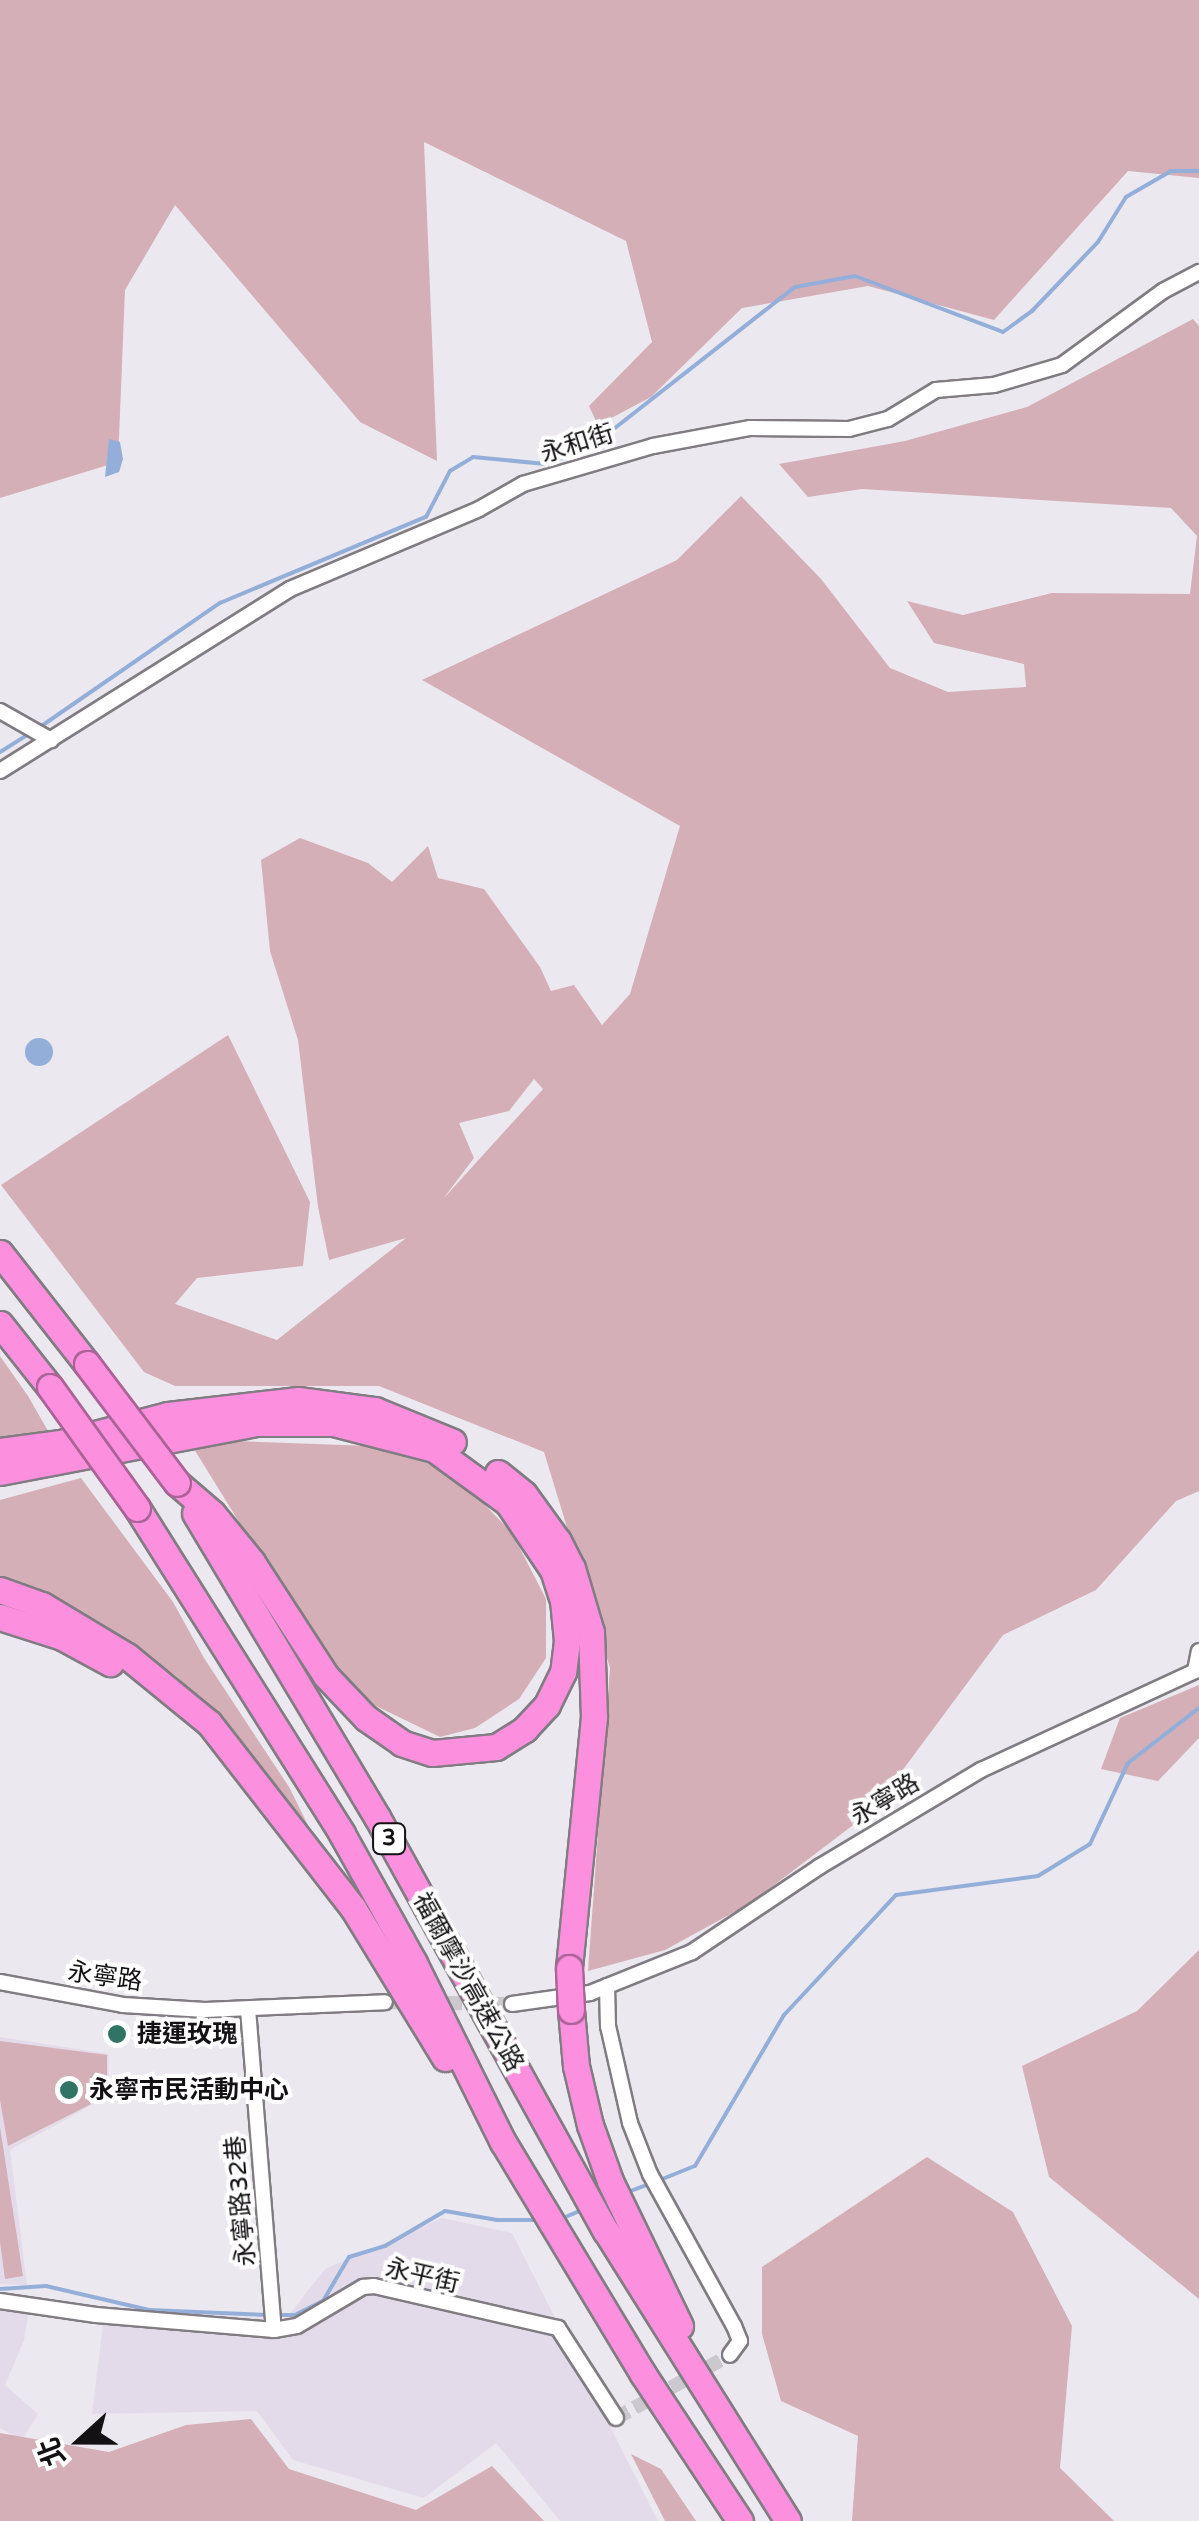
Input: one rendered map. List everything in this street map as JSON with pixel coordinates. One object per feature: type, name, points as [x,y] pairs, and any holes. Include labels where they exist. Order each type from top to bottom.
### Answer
[{"type":"highway","name":"福爾摩沙高速公路","points":[[0,1254],[177,1484],[605,2201]]},
{"type":"highway","name":"福爾摩沙高速公路","points":[[0,1324],[137,1508],[342,1834],[504,2142],[644,2374],[740,2521]]},
{"type":"highway","points":[[0,1454],[168,1415],[298,1400],[338,1403],[422,1426],[475,1454],[524,1494],[572,1568],[590,1632],[594,1717],[568,1968],[580,2001],[576,2066],[605,2201],[790,2521]]},
{"type":"highway","points":[[0,1472],[256,1422],[333,1423],[434,1449],[508,1503],[552,1570],[564,1600],[568,1641],[562,1672],[547,1705],[526,1729],[496,1746],[432,1753],[402,1743],[366,1718],[326,1676],[252,1562],[212,1513],[177,1484]]},
{"type":"highway","points":[[0,1486],[50,1465]]},
{"type":"highway","points":[[0,1590],[42,1606],[173,1690],[209,1723],[352,1908],[465,2090],[504,2142]]},
{"type":"highway","points":[[0,1616],[62,1638],[128,1672],[181,1712],[259,1785]]},
{"type":"street","name":"永和街","points":[[0,771],[290,589],[479,510],[523,484],[653,446],[750,428],[849,429],[888,419],[936,390],[994,385],[1062,365],[1163,290],[1199,272]]},
{"type":"street","points":[[0,711],[47,738]]},
{"type":"street","name":"永寧路","points":[[512,2004],[580,2001],[692,1952],[819,1867],[981,1770],[1195,1670],[1199,1651]]},
{"type":"street","name":"永寧路","points":[[0,1982],[123,2005],[248,2009],[384,2002]]},
{"type":"street","points":[[607,1986],[608,2026],[630,2123],[650,2174],[734,2326],[740,2341],[730,2356]]},
{"type":"street","name":"永寧路32巷","points":[[248,2009],[274,2330]]},
{"type":"street","name":"永平街","points":[[0,2301],[96,2316],[274,2330],[297,2326],[363,2287],[374,2286],[558,2328],[616,2418]]},
{"type":"shaded area","points":[[0,0],[1199,0],[1199,178],[1128,171],[994,320],[868,286],[742,308],[651,397],[598,425],[589,406],[652,342],[626,241],[424,142],[437,461],[360,422],[175,205],[125,290],[118,462],[0,498]]},
{"type":"shaded area","points":[[1193,319],[1199,326],[1199,1491],[1176,1501],[1096,1590],[1003,1635],[873,1810],[749,1904],[665,1950],[588,1971],[610,1668],[544,1452],[379,1386],[175,1386],[144,1372],[1,1185],[228,1035],[310,1202],[303,1266],[197,1278],[175,1304],[277,1340],[406,1238],[329,1260],[318,1207],[298,1040],[270,951],[261,860],[300,838],[368,863],[392,882],[428,846],[438,878],[484,889],[540,967],[551,991],[574,985],[602,1025],[630,994],[680,826],[422,680],[677,560],[741,496],[821,579],[890,668],[948,692],[1026,687],[1024,664],[934,643],[907,601],[963,615],[1052,593],[1190,594],[1197,536],[1171,508],[862,489],[808,497],[779,464],[905,441],[1027,407]],"holes":[[[534,1079],[543,1089],[443,1199],[474,1158],[459,1123],[509,1111]]]},
{"type":"shaded area","points":[[0,1356],[28,1396],[51,1436],[0,1442]]},
{"type":"shaded area","points":[[236,1441],[397,1447],[464,1483],[512,1533],[546,1599],[546,1658],[519,1699],[475,1728],[440,1737],[374,1705],[339,1672],[291,1606],[194,1449]]},
{"type":"shaded area","points":[[81,1478],[173,1602],[204,1658],[289,1787],[309,1827],[277,1792],[250,1751],[176,1676],[142,1652],[0,1582],[0,1500]]},
{"type":"shaded area","points":[[1199,1685],[1199,1738],[1158,1781],[1101,1769],[1120,1718]]},
{"type":"shaded area","points":[[1199,1950],[1199,2299],[1049,2177],[1022,2066],[1137,2011]]},
{"type":"shaded area","points":[[0,2037],[109,2054],[108,2096],[10,2150],[27,2285],[0,2284]]},
{"type":"shaded area","points":[[0,2041],[107,2055],[107,2096],[8,2146],[0,2100]]},
{"type":"shaded area","points":[[0,2127],[23,2276],[5,2279],[0,2242]]},
{"type":"shaded area","points":[[927,2157],[1013,2212],[1072,2326],[1060,2468],[1114,2521],[852,2521],[858,2436],[781,2401],[762,2334],[762,2267]]},
{"type":"shaded area","points":[[442,2218],[512,2233],[658,2521],[560,2521],[496,2443],[424,2498],[293,2460],[257,2411],[92,2414],[105,2308],[285,2320],[325,2269]]},
{"type":"shaded area","points":[[0,2295],[31,2297],[24,2340],[5,2385],[38,2414],[22,2440],[0,2428]]},
{"type":"shaded area","points":[[251,2419],[289,2469],[416,2510],[492,2466],[544,2521],[0,2521],[0,2433],[109,2452],[186,2425]]},
{"type":"shaded area","points":[[631,2454],[661,2469],[696,2521],[665,2521]]},
{"type":"water","points":[[109,439],[120,442],[123,459],[119,472],[105,477]]},
{"type":"water","points":[[39,1038],[49,1042],[53,1052],[49,1062],[39,1066],[29,1062],[25,1052],[29,1042]]},
{"type":"waterway","points":[[40,727],[220,603],[426,517],[450,471],[473,457],[546,464],[592,446],[795,287],[855,276],[1003,332],[1032,311],[1098,242],[1126,197],[1171,171],[1199,171]]},
{"type":"waterway","points":[[0,752],[32,732]]},
{"type":"waterway","points":[[660,2180],[695,2166],[784,2015],[896,1895],[1038,1876],[1090,1844],[1128,1763],[1199,1708]]},
{"type":"waterway","points":[[628,2192],[651,2183]]},
{"type":"waterway","points":[[563,2218],[582,2210]]},
{"type":"waterway","points":[[279,2315],[295,2315],[323,2301],[349,2257],[385,2246],[445,2211],[497,2220],[538,2220]]},
{"type":"waterway","points":[[0,2289],[46,2286],[149,2310],[270,2315]]},
{"type":"tunnel","points":[[385,2002],[512,2004]]},
{"type":"tunnel","points":[[616,2418],[730,2355]]},
{"type":"place","name":"捷運玫瑰","points":[[117,2034]]},
{"type":"place","name":"永寧市民活動中心","points":[[69,2090]]}]
